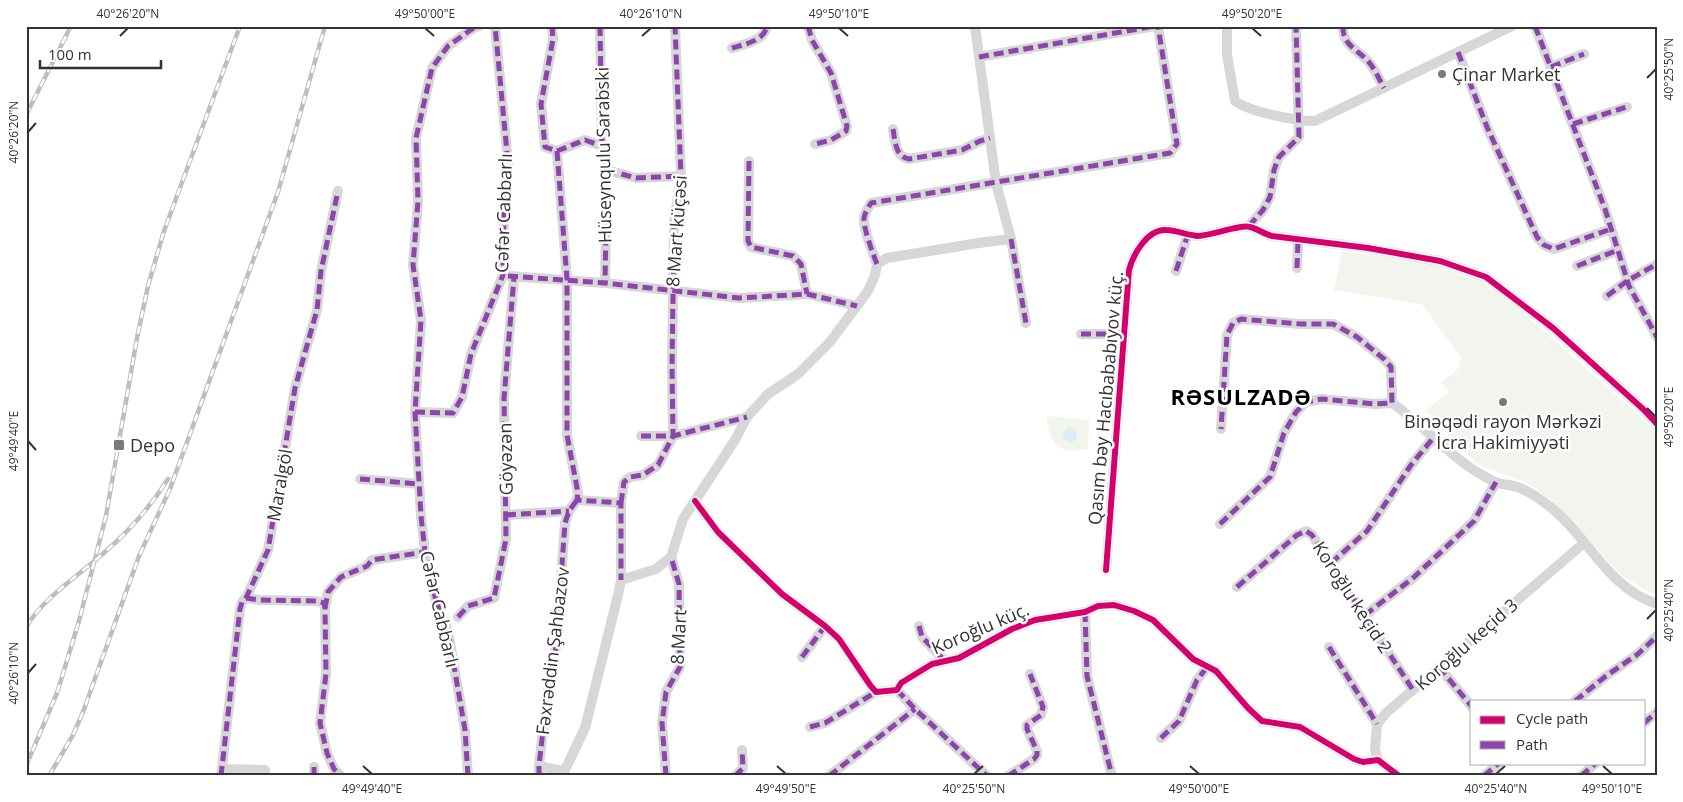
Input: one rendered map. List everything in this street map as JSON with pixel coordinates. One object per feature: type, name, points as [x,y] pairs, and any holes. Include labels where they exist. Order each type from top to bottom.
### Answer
[{"type":"street","name":"Cəfər Cabbarlı","points":[[468,776],[465,730],[448,631],[436,601],[425,552],[415,412],[421,320],[413,266],[418,201],[416,138],[432,68],[448,46],[479,26]]},
{"type":"street","name":"Cəfər Cabbarlı","points":[[415,412],[453,413],[462,397],[471,354],[503,275],[504,215],[508,163],[495,26]]},
{"type":"street","points":[[552,26],[553,39],[540,104],[545,147],[557,151],[585,140],[602,146]]},
{"type":"street","name":"Hüseynqulu Sarabski","points":[[600,26],[602,146],[607,170],[606,283]]},
{"type":"street","name":"8 Mart küçəsi","points":[[674,436],[672,291],[674,222],[681,176],[675,26]]},
{"type":"street","points":[[732,48],[762,37],[766,33],[767,26]]},
{"type":"street","points":[[808,26],[812,40],[831,73],[847,126],[846,131],[831,140],[815,144]]},
{"type":"street","points":[[975,26],[996,182],[1011,239],[1026,323]]},
{"type":"street","points":[[621,580],[656,570],[671,557],[683,518],[736,440],[747,417],[768,394],[798,374],[824,349],[868,291],[875,275],[877,264],[872,253],[864,219],[871,203],[1170,153],[1176,144],[1156,26],[979,57]]},
{"type":"street","points":[[1227,26],[1227,55],[1235,101],[1244,107],[1298,120],[1315,122],[1512,26]]},
{"type":"street","points":[[1296,26],[1299,137],[1279,156],[1274,170],[1270,197],[1263,210],[1249,226],[1264,234],[1368,248],[1440,261],[1486,277],[1554,328],[1643,409],[1656,424]]},
{"type":"street","points":[[1343,26],[1344,38],[1354,50],[1368,61],[1384,88]]},
{"type":"street","points":[[1535,26],[1573,124],[1628,281],[1657,337]]},
{"type":"street","points":[[1458,52],[1487,127],[1536,237],[1544,246],[1554,249],[1611,229]]},
{"type":"street","points":[[1551,67],[1584,54]]},
{"type":"street","points":[[1573,124],[1627,107]]},
{"type":"street","points":[[893,129],[899,154],[909,159],[962,150],[990,138]]},
{"type":"street","points":[[557,151],[567,279],[567,435],[578,493],[577,500],[621,503]]},
{"type":"street","points":[[749,161],[748,241],[751,247],[793,256],[801,264],[807,294]]},
{"type":"street","points":[[607,170],[636,178],[681,176]]},
{"type":"street","name":"Maralgöl","points":[[221,772],[240,609],[268,550],[295,388],[317,310],[321,271],[338,192]]},
{"type":"street","name":"Qasım bəy Hacıbababıyov küç.","points":[[1106,570],[1129,270],[1132,258],[1142,244],[1156,232],[1165,230],[1196,236],[1249,226]]},
{"type":"street","points":[[1176,271],[1188,234]]},
{"type":"street","points":[[877,264],[887,258],[1011,239]]},
{"type":"street","points":[[1297,268],[1298,239]]},
{"type":"street","points":[[1578,266],[1618,250]]},
{"type":"street","points":[[1607,296],[1657,264]]},
{"type":"street","points":[[503,275],[567,279],[739,298],[807,294],[857,306]]},
{"type":"street","name":"Göyəzən","points":[[458,617],[468,606],[494,598],[506,539],[504,398],[514,277]]},
{"type":"street","points":[[1221,429],[1227,335],[1233,323],[1241,319],[1301,324],[1333,324],[1357,337],[1391,367],[1392,402]]},
{"type":"street","points":[[1081,334],[1125,334]]},
{"type":"street","points":[[1220,524],[1270,477],[1284,433],[1296,412],[1306,402],[1322,398],[1375,404],[1392,402],[1475,471],[1496,482],[1520,488],[1536,496],[1551,507],[1620,583],[1644,600],[1657,604]]},
{"type":"street","points":[[641,436],[674,436],[747,417]]},
{"type":"street","points":[[539,771],[563,773],[585,728],[621,580],[621,503],[624,482],[630,477],[643,474],[658,465],[674,436]]},
{"type":"street","points":[[1330,563],[1367,531],[1411,465],[1434,437]]},
{"type":"street","points":[[360,480],[419,484]]},
{"type":"street","points":[[1365,616],[1413,578],[1474,521],[1496,482]]},
{"type":"street","name":"Fəxrəddin Şahbazov","points":[[539,771],[547,695],[556,647],[565,522],[569,511],[577,500]]},
{"type":"street","points":[[695,501],[718,532],[782,594],[825,626],[839,639],[876,692]]},
{"type":"street","points":[[506,515],[569,511]]},
{"type":"street","name":"Koroğlu keçid 2","points":[[1237,587],[1297,535],[1306,531],[1312,535],[1413,690]]},
{"type":"street","name":"Koroğlu keçid 3","points":[[1377,724],[1386,713],[1584,543]]},
{"type":"street","points":[[342,776],[334,769],[327,754],[320,723],[326,674],[325,608],[328,592],[341,577],[367,566],[372,560],[425,552]]},
{"type":"street","name":"8 Mart","points":[[666,776],[662,723],[666,692],[680,667],[680,584],[671,557]]},
{"type":"street","points":[[246,598],[316,601],[324,604],[325,608]]},
{"type":"street","name":"Koroğlu küç.","points":[[897,690],[901,683],[932,664],[958,658],[1012,629],[1035,620],[1084,612],[1098,606],[1114,605],[1134,611],[1153,620],[1193,659],[1216,671],[1248,708],[1262,720],[1300,727],[1354,759],[1363,762],[1378,760]]},
{"type":"street","points":[[1084,612],[1087,676],[1112,776]]},
{"type":"street","points":[[802,657],[825,626]]},
{"type":"street","points":[[919,626],[922,638],[945,661]]},
{"type":"street","points":[[1576,700],[1638,654],[1657,636]]},
{"type":"street","points":[[1329,647],[1377,724],[1375,750],[1378,760],[1399,776]]},
{"type":"street","points":[[1162,738],[1179,721],[1197,680],[1207,667]]},
{"type":"street","points":[[1440,667],[1470,704]]},
{"type":"street","points":[[1008,776],[1037,755],[1027,729],[1028,725],[1041,715],[1043,707],[1030,674]]},
{"type":"street","points":[[810,727],[826,723],[876,692],[897,690],[915,710],[987,776]]},
{"type":"street","points":[[830,776],[915,710]]},
{"type":"street","points":[[1646,721],[1657,712]]},
{"type":"street","points":[[735,776],[743,768],[742,750]]},
{"type":"street","points":[[1484,776],[1498,764]]},
{"type":"street","points":[[1581,776],[1595,764]]},
{"type":"street","points":[[221,772],[265,770]]},
{"type":"shaded area","points":[[1342,251],[1426,262],[1482,282],[1516,306],[1655,430],[1657,434],[1657,595],[1622,576],[1557,505],[1528,483],[1478,465],[1425,411],[1449,392],[1441,383],[1458,369],[1461,357],[1422,304],[1334,290]]},
{"type":"shaded area","points":[[1046,416],[1089,420],[1088,449],[1069,450],[1057,446],[1050,435]]},
{"type":"shaded area","points":[[1067,428],[1073,428],[1077,435],[1073,442],[1067,442],[1063,438],[1063,432]]},
{"type":"railway","points":[[26,115],[71,26]]},
{"type":"railway","points":[[26,766],[57,693],[79,621],[106,516],[148,286],[164,231],[240,26]]},
{"type":"railway","points":[[49,776],[73,735],[83,712],[139,556],[170,489],[278,192],[325,26]]},
{"type":"railway","points":[[26,627],[43,605],[132,526],[155,499],[168,479]]},
{"type":"marked path","points":[[468,776],[465,730],[448,631],[436,601],[425,552],[421,516],[415,412],[421,320],[413,265],[418,201],[416,138],[432,68],[448,46],[479,26]]},
{"type":"marked path","points":[[415,412],[453,413],[462,397],[471,354],[503,275],[504,215],[508,163],[495,26]]},
{"type":"marked path","points":[[552,26],[553,39],[541,104],[545,147],[557,151]]},
{"type":"marked path","points":[[600,26],[602,146],[607,170],[605,283]]},
{"type":"marked path","points":[[621,503],[624,482],[630,477],[643,475],[658,465],[673,436],[674,222],[681,176],[675,26]]},
{"type":"marked path","points":[[732,48],[758,38],[767,26]]},
{"type":"marked path","points":[[808,26],[812,40],[831,73],[847,126],[846,131],[831,140],[815,144]]},
{"type":"marked path","points":[[979,57],[1155,26]]},
{"type":"marked path","points":[[877,264],[864,222],[865,214],[871,203],[1170,153],[1177,144],[1158,26]]},
{"type":"marked path","points":[[1249,226],[1263,210],[1270,197],[1274,170],[1279,157],[1299,137],[1296,26]]},
{"type":"marked path","points":[[1343,26],[1347,42],[1370,63],[1384,88]]},
{"type":"marked path","points":[[1535,26],[1605,209],[1629,286],[1657,337]]},
{"type":"marked path","points":[[1458,52],[1487,127],[1537,237],[1544,245],[1554,249],[1611,229]]},
{"type":"marked path","points":[[1551,67],[1584,54]]},
{"type":"marked path","points":[[1573,124],[1627,107]]},
{"type":"marked path","points":[[893,129],[898,152],[904,158],[909,159],[962,150],[990,138]]},
{"type":"marked path","points":[[557,151],[585,140],[602,146]]},
{"type":"marked path","points":[[557,151],[567,279],[567,435],[578,493],[577,500],[621,503],[621,580]]},
{"type":"marked path","points":[[749,161],[748,241],[751,247],[793,256],[801,264],[807,294]]},
{"type":"marked path","points":[[607,170],[636,178],[681,176]]},
{"type":"marked path","points":[[221,776],[240,609],[268,550],[295,388],[317,310],[321,271],[338,191]]},
{"type":"marked path","points":[[1176,271],[1188,234]]},
{"type":"marked path","points":[[1011,239],[1026,323]]},
{"type":"marked path","points":[[1297,268],[1298,239]]},
{"type":"marked path","points":[[1577,266],[1618,250]]},
{"type":"marked path","points":[[1607,296],[1627,281],[1657,264]]},
{"type":"marked path","points":[[508,276],[605,283],[739,298],[807,294],[857,306]]},
{"type":"marked path","points":[[458,617],[468,606],[494,598],[506,539],[504,398],[514,277]]},
{"type":"marked path","points":[[1220,524],[1270,477],[1284,433],[1296,412],[1306,402],[1322,399],[1375,404],[1392,403],[1391,367],[1357,337],[1333,324],[1301,324],[1241,319],[1233,323],[1227,335],[1221,429]]},
{"type":"marked path","points":[[1081,334],[1125,334]]},
{"type":"marked path","points":[[641,436],[673,436],[747,417]]},
{"type":"marked path","points":[[1331,563],[1367,531],[1411,465],[1434,437]]},
{"type":"marked path","points":[[360,479],[419,484]]},
{"type":"marked path","points":[[1365,615],[1413,578],[1474,521],[1496,482]]},
{"type":"marked path","points":[[539,776],[547,695],[556,647],[565,523],[569,511],[577,500]]},
{"type":"marked path","points":[[506,515],[569,511]]},
{"type":"marked path","points":[[1237,587],[1297,535],[1306,531],[1312,535],[1413,690]]},
{"type":"marked path","points":[[325,608],[328,592],[341,577],[367,566],[372,560],[425,552]]},
{"type":"marked path","points":[[666,776],[662,723],[666,692],[680,667],[679,584],[671,557]]},
{"type":"marked path","points":[[246,598],[324,603],[326,674],[320,723],[327,753],[334,769],[341,776]]},
{"type":"marked path","points":[[1085,612],[1087,676],[1112,776]]},
{"type":"marked path","points":[[802,657],[825,626]]},
{"type":"marked path","points":[[919,626],[922,637],[945,661]]},
{"type":"marked path","points":[[1576,700],[1638,654],[1657,636]]},
{"type":"marked path","points":[[1329,647],[1377,724]]},
{"type":"marked path","points":[[1161,738],[1179,721],[1197,680],[1207,667]]},
{"type":"marked path","points":[[1439,667],[1470,705]]},
{"type":"marked path","points":[[1008,776],[1037,755],[1027,725],[1041,715],[1043,707],[1030,674]]},
{"type":"marked path","points":[[897,690],[987,776]]},
{"type":"marked path","points":[[810,727],[825,723],[876,692]]},
{"type":"marked path","points":[[829,776],[915,709]]},
{"type":"marked path","points":[[1646,721],[1657,712]]},
{"type":"marked path","points":[[735,776],[743,768],[742,750]]},
{"type":"marked path","points":[[1484,776],[1498,764]]},
{"type":"marked path","points":[[1581,776],[1595,764]]},
{"type":"marked path","points":[[314,767],[314,776]]},
{"type":"cycle path","points":[[1106,570],[1129,270],[1137,250],[1147,238],[1159,231],[1170,230],[1197,236],[1240,227],[1250,227],[1272,236],[1368,248],[1440,261],[1486,277],[1553,328],[1643,409],[1657,424]]},
{"type":"cycle path","points":[[695,501],[718,532],[782,594],[825,626],[839,639],[876,692],[897,690],[901,683],[932,664],[959,658],[1012,629],[1035,620],[1085,612],[1098,606],[1114,605],[1134,611],[1153,620],[1193,659],[1216,671],[1248,708],[1262,721],[1300,727],[1354,759],[1363,762],[1378,760],[1399,776]]},
{"type":"place","name":"Çinar Market","points":[[1442,74]]},
{"type":"place","name":"Binəqədi rayon Mərkəzi İcra Hakimiyyəti","points":[[1503,402]]},
{"type":"place","name":"Depo","points":[[119,445]]},
{"type":"district","name":"RƏSULZADƏ","points":[[1241,396]]}]
